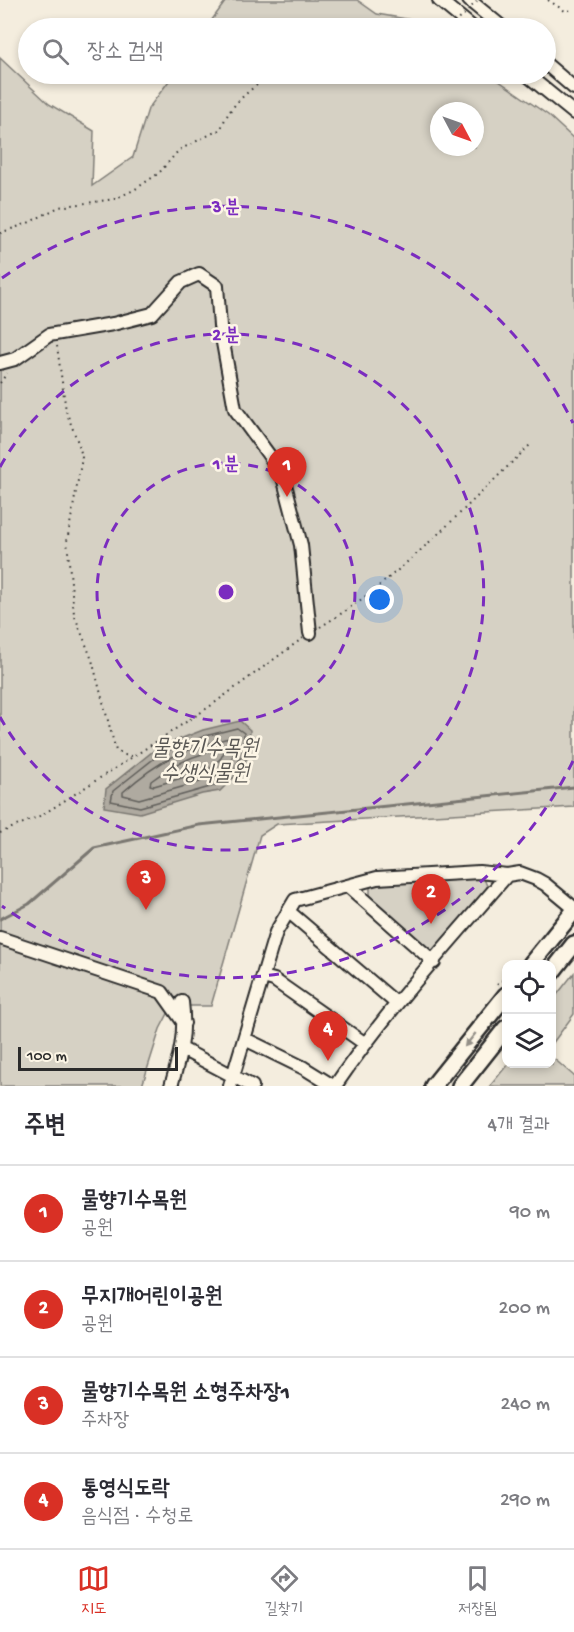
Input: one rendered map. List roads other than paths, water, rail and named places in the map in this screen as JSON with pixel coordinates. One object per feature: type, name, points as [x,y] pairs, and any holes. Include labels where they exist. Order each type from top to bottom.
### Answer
[{"type":"main road","points":[[534,960],[574,909]]},
{"type":"main road","points":[[556,967],[574,944]]},
{"type":"main road","points":[[434,1086],[502,1000]]},
{"type":"main road","points":[[460,1086],[502,1034]]},
{"type":"street","points":[[439,0],[461,18]]},
{"type":"street","points":[[469,0],[491,18]]},
{"type":"street","points":[[556,73],[574,88]]},
{"type":"street","points":[[538,84],[574,113]]},
{"type":"street","points":[[0,363],[15,359],[49,335],[152,314],[181,282],[200,274],[217,286],[220,326],[235,409],[282,473],[301,544],[310,633]]},
{"type":"street","points":[[231,1081],[276,932],[294,900],[377,878],[479,872],[507,875],[520,873],[536,879],[556,892],[574,909]]},
{"type":"street","points":[[245,1039],[304,1068],[334,1086],[396,1003],[434,962],[507,875]]},
{"type":"street","points":[[348,886],[434,962]]},
{"type":"street","points":[[288,911],[396,1003]]},
{"type":"street","points":[[3,938],[162,992],[184,1023]]},
{"type":"street","points":[[263,977],[274,980],[364,1043]]},
{"type":"street","points":[[171,1086],[182,1049],[184,1023],[182,1002]]},
{"type":"street","points":[[182,1049],[231,1081],[252,1086]]},
{"type":"water","name":"물향기수목원 수생식물원","points":[[240,721],[250,730],[249,754],[240,771],[220,791],[202,794],[140,813],[104,807],[106,789],[157,748],[203,730]]},
{"type":"waterway","points":[[0,919],[29,904],[94,848],[199,825],[574,787]]},
{"type":"place","name":"물향기수목원","points":[[287,497]]},
{"type":"place","name":"물향기수목원 소형주차장1","points":[[146,910]]},
{"type":"place","name":"무지개어린이공원","points":[[431,924]]},
{"type":"place","name":"통영식도락","points":[[328,1061]]}]
